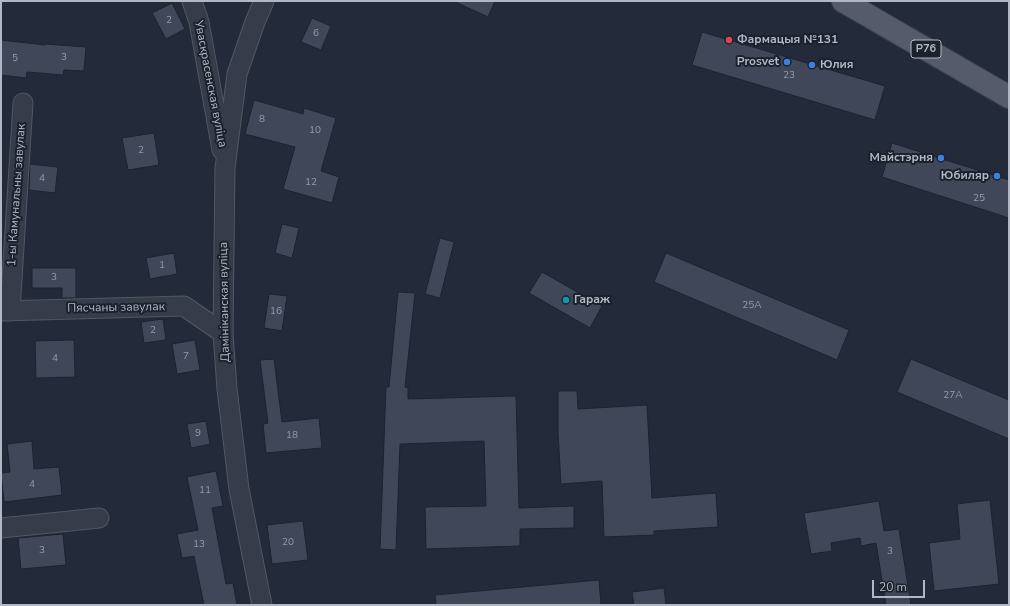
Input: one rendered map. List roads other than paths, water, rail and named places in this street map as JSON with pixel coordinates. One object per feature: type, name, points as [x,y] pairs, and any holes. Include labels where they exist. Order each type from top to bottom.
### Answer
[{"type":"main road","name":"Р76","points":[[843,1],[1009,97]]},
{"type":"street","name":"Уваскрасенская вуліца","points":[[192,1],[199,22],[225,168]]},
{"type":"street","name":"Дамініканская вуліца","points":[[262,605],[239,489],[227,389],[223,333],[225,168],[237,74],[264,1]]},
{"type":"street","name":"1-ы Камунальны завулак","points":[[5,311],[23,103]]},
{"type":"street","name":"Пясчаны завулак","points":[[5,311],[184,306],[223,333]]},
{"type":"street","points":[[1,528],[98,518]]},
{"type":"place","name":"Фармацыя №131","points":[[729,40]]},
{"type":"place","name":"Prosvet","points":[[787,62]]},
{"type":"place","name":"Юлия","points":[[812,65]]},
{"type":"place","name":"Майстэрня","points":[[941,158]]},
{"type":"place","name":"Юбиляр","points":[[997,176]]},
{"type":"place","name":"Гараж","points":[[566,300]]}]
